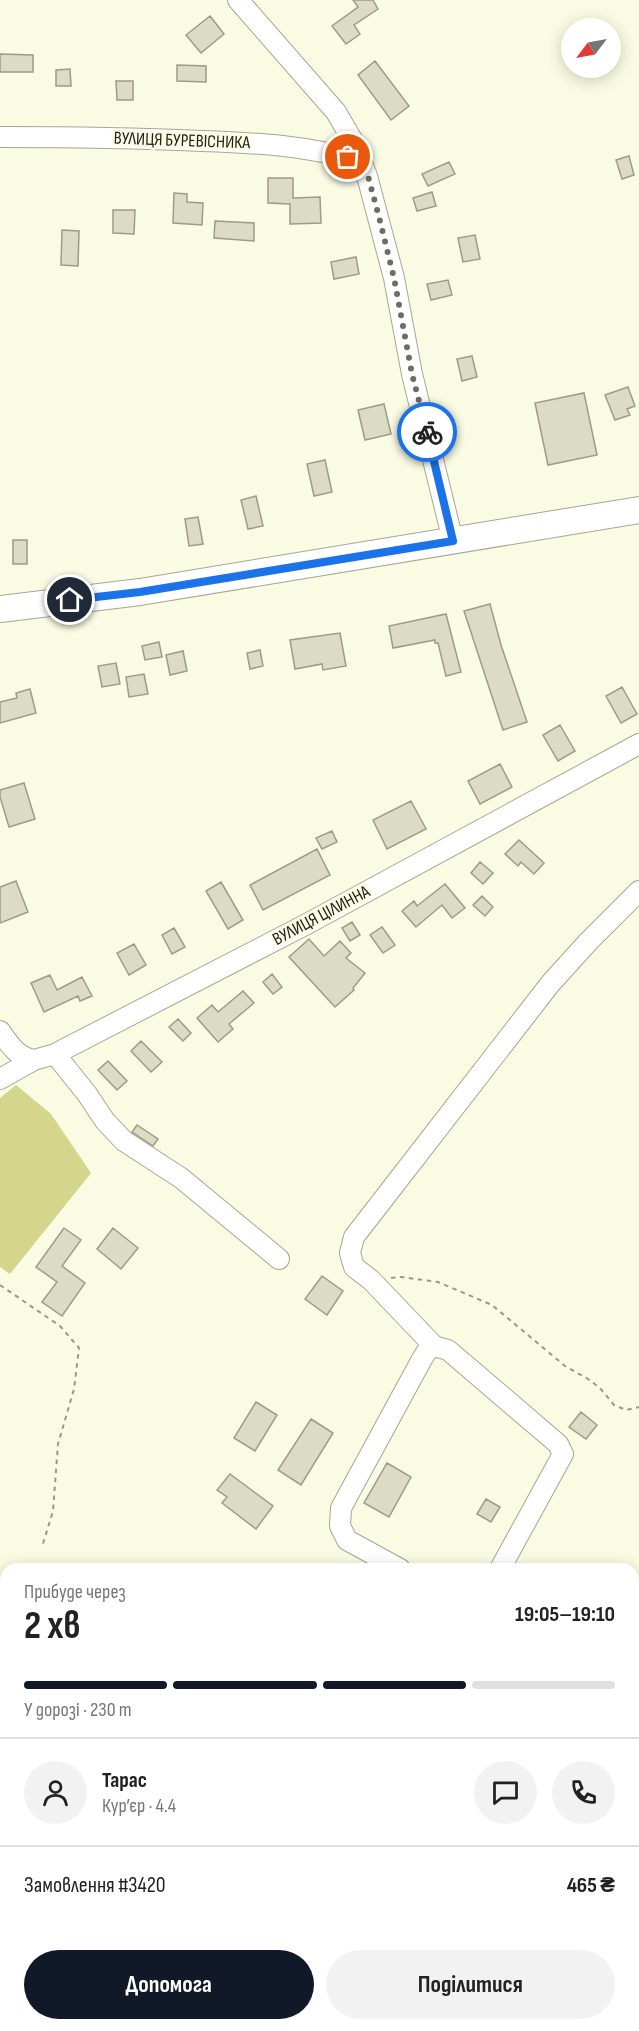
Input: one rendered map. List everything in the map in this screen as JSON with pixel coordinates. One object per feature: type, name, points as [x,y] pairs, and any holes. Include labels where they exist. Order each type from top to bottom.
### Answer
[{"type":"main road","points":[[0,609],[140,592],[639,510]]},
{"type":"street","points":[[238,0],[336,112],[361,162],[378,212],[394,278],[412,374],[453,541]]},
{"type":"street","name":"ВУЛИЦЯ БУРЕВІСНИКА","points":[[0,137],[128,138],[266,143],[335,153],[361,162]]},
{"type":"street","name":"ВУЛИЦЯ ЦІЛИННА","points":[[0,1079],[34,1060],[55,1054],[305,925],[639,744]]},
{"type":"street","points":[[503,1563],[563,1454],[558,1444],[448,1350],[434,1346],[371,1280],[354,1267],[351,1261],[351,1245],[354,1237],[550,984],[639,891]]},
{"type":"street","points":[[0,1031],[23,1058],[34,1060]]},
{"type":"street","points":[[55,1054],[105,1121],[124,1141],[181,1178],[279,1259]]},
{"type":"street","points":[[389,1563],[347,1540],[340,1526],[341,1508],[422,1359],[434,1346]]},
{"type":"path","points":[[371,1280],[401,1276],[438,1282],[492,1305],[565,1366],[600,1388],[614,1405],[626,1410],[639,1407]]},
{"type":"path","points":[[0,1285],[60,1326],[79,1348],[74,1389],[58,1444],[53,1511],[42,1547]]},
{"type":"shaded area","points":[[16,1085],[51,1114],[91,1173],[10,1274],[0,1267],[0,1098]]},
{"type":"building","points":[[353,0],[373,0],[378,9],[354,25],[360,34],[346,44],[332,26],[358,7]]},
{"type":"building","points":[[210,16],[224,34],[201,53],[186,35]]},
{"type":"building","points":[[0,54],[33,55],[33,72],[0,72]]},
{"type":"building","points":[[375,61],[409,106],[391,120],[358,75]]},
{"type":"building","points":[[177,65],[206,66],[206,82],[177,81]]},
{"type":"building","points":[[70,69],[71,86],[56,86],[56,70]]},
{"type":"building","points":[[116,81],[133,81],[133,100],[117,100]]},
{"type":"building","points":[[629,156],[634,175],[622,179],[616,160]]},
{"type":"building","points":[[449,162],[455,174],[428,186],[422,174]]},
{"type":"building","points":[[268,178],[293,178],[293,198],[320,197],[321,223],[290,224],[290,204],[268,203]]},
{"type":"building","points":[[432,192],[436,206],[417,211],[413,198]]},
{"type":"building","points":[[174,193],[187,194],[187,202],[203,203],[202,225],[173,223]]},
{"type":"building","points":[[113,210],[135,210],[134,234],[113,233]]},
{"type":"building","points":[[215,221],[254,223],[254,241],[214,238]]},
{"type":"building","points":[[62,230],[79,231],[78,266],[61,265]]},
{"type":"building","points":[[475,235],[480,259],[463,262],[458,238]]},
{"type":"building","points":[[356,257],[359,274],[334,279],[331,262]]},
{"type":"building","points":[[448,280],[452,295],[431,300],[427,284]]},
{"type":"building","points":[[472,356],[477,377],[462,381],[457,359]]},
{"type":"building","points":[[628,387],[635,406],[627,409],[630,415],[615,420],[605,395]]},
{"type":"building","points":[[584,393],[597,455],[548,465],[535,403]]},
{"type":"building","points":[[384,404],[391,434],[365,440],[358,410]]},
{"type":"building","points":[[325,460],[332,492],[314,496],[307,464]]},
{"type":"building","points":[[256,496],[263,526],[248,529],[241,500]]},
{"type":"building","points":[[198,517],[203,544],[189,546],[185,519]]},
{"type":"building","points":[[13,540],[27,540],[27,564],[13,564]]},
{"type":"building","points":[[490,604],[527,722],[503,730],[464,611]]},
{"type":"building","points":[[446,614],[461,672],[446,676],[438,643],[435,643],[435,640],[393,648],[389,626]]},
{"type":"building","points":[[340,633],[346,666],[323,670],[322,664],[295,669],[290,640]]},
{"type":"building","points":[[159,642],[162,657],[145,660],[142,646]]},
{"type":"building","points":[[260,650],[263,666],[250,669],[247,653]]},
{"type":"building","points":[[183,651],[187,671],[170,675],[166,655]]},
{"type":"building","points":[[116,663],[120,684],[102,687],[98,666]]},
{"type":"building","points":[[144,674],[148,694],[129,697],[126,677]]},
{"type":"building","points":[[622,687],[637,714],[621,723],[606,696]]},
{"type":"building","points":[[30,689],[36,713],[0,723],[0,702],[17,698],[16,693]]},
{"type":"building","points":[[560,725],[575,751],[558,761],[543,735]]},
{"type":"building","points":[[500,764],[512,787],[480,804],[468,781]]},
{"type":"building","points":[[24,783],[35,819],[9,827],[0,790]]},
{"type":"building","points":[[411,801],[426,829],[387,849],[373,820]]},
{"type":"building","points":[[332,831],[337,842],[322,849],[316,838]]},
{"type":"building","points":[[519,840],[544,863],[534,874],[521,862],[518,866],[505,854]]},
{"type":"building","points":[[317,849],[330,875],[263,910],[250,885]]},
{"type":"building","points":[[480,862],[493,873],[483,884],[471,873]]},
{"type":"building","points":[[16,881],[28,912],[0,923],[0,887]]},
{"type":"building","points":[[221,882],[243,920],[228,929],[206,891]]},
{"type":"building","points":[[445,884],[465,908],[452,918],[442,905],[416,927],[402,911],[414,901],[417,906]]},
{"type":"building","points":[[482,896],[493,907],[485,916],[473,905]]},
{"type":"building","points":[[352,922],[360,935],[350,941],[342,928]]},
{"type":"building","points":[[382,927],[395,945],[383,953],[370,935]]},
{"type":"building","points":[[174,928],[185,947],[172,954],[162,935]]},
{"type":"building","points":[[309,939],[324,956],[340,941],[351,953],[346,958],[365,973],[353,988],[354,990],[335,1007],[289,957]]},
{"type":"building","points":[[134,944],[146,965],[129,975],[117,953]]},
{"type":"building","points":[[272,974],[282,987],[273,994],[263,982]]},
{"type":"building","points":[[50,975],[57,990],[82,977],[92,996],[80,1001],[78,996],[44,1012],[31,983]]},
{"type":"building","points":[[243,991],[254,1003],[229,1024],[233,1029],[218,1042],[197,1018],[212,1005],[218,1012]]},
{"type":"building","points":[[178,1019],[191,1033],[183,1041],[169,1027]]},
{"type":"building","points":[[141,1041],[162,1062],[151,1072],[131,1051]]},
{"type":"building","points":[[108,1061],[127,1081],[117,1090],[98,1070]]},
{"type":"building","points":[[137,1125],[158,1139],[153,1146],[132,1132]]},
{"type":"building","points":[[64,1228],[81,1240],[62,1266],[85,1283],[62,1316],[42,1302],[57,1282],[36,1267]]},
{"type":"building","points":[[113,1228],[138,1248],[121,1269],[97,1249]]},
{"type":"building","points":[[322,1276],[343,1291],[327,1315],[305,1299]]},
{"type":"building","points":[[256,1402],[277,1415],[255,1451],[234,1438]]},
{"type":"building","points":[[581,1412],[597,1425],[586,1439],[569,1427]]},
{"type":"building","points":[[311,1419],[333,1433],[301,1485],[278,1470]]},
{"type":"building","points":[[387,1463],[411,1477],[389,1517],[364,1503]]},
{"type":"building","points":[[230,1474],[273,1506],[256,1529],[222,1503],[227,1497],[217,1490]]},
{"type":"building","points":[[486,1499],[500,1507],[491,1522],[477,1514]]},
{"type":"way so far","points":[[348,157],[361,162],[368,176],[394,278],[412,374],[427,432]]},
{"type":"route","points":[[70,600],[140,592],[453,541],[427,432]]}]
